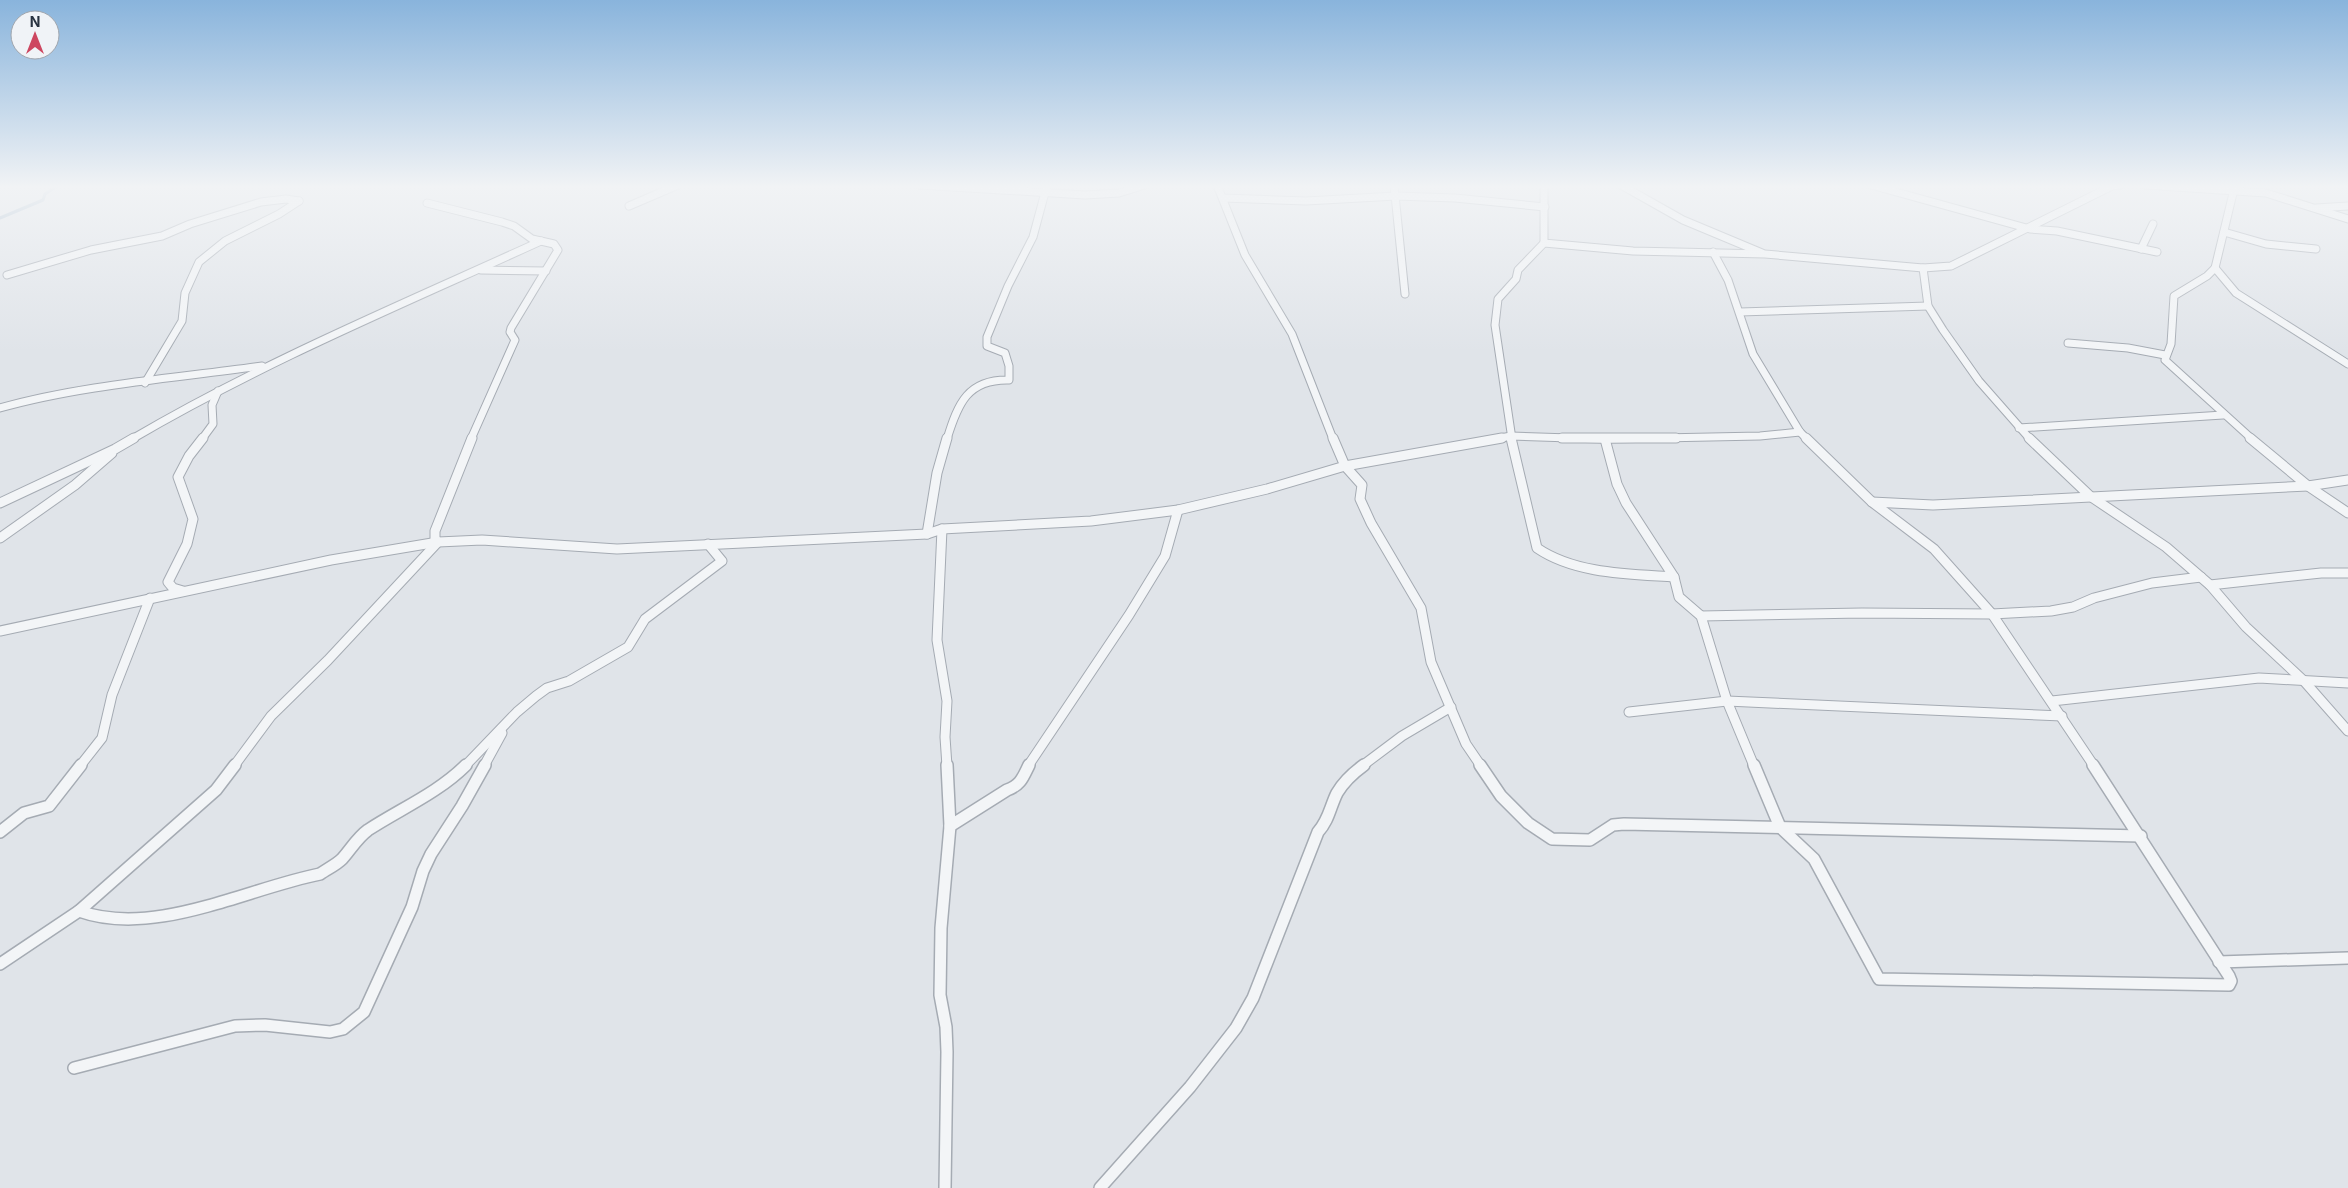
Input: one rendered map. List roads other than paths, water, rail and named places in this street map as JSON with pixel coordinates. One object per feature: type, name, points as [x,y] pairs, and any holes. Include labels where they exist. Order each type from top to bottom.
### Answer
[{"type":"street","points":[[8,275],[104,247],[139,240]]},
{"type":"street","points":[[145,382],[182,321],[185,293],[199,262],[226,240]]},
{"type":"street","points":[[927,534],[935,482],[952,421],[972,390],[986,382],[1009,380],[1009,366],[1005,353],[987,346],[987,337],[1008,286],[1031,240]]},
{"type":"street","points":[[1239,240],[1245,255],[1292,334],[1318,404],[1345,466],[1362,485],[1360,499],[1421,608],[1426,627],[1430,662],[1466,744],[1501,796],[1528,823],[1552,839],[1590,840],[1613,825],[1624,824],[2141,836]]},
{"type":"street","points":[[1400,240],[1405,294]]},
{"type":"street","points":[[1737,240],[1765,254]]},
{"type":"street","points":[[1674,577],[1651,576],[1596,568],[1546,556],[1538,548],[1511,436],[1495,325],[1498,298],[1516,279],[1518,270],[1544,243],[1633,251],[1765,254],[1923,268],[1951,266],[2004,240]]},
{"type":"street","points":[[2099,240],[2157,252]]},
{"type":"street","points":[[2141,249],[2145,240]]},
{"type":"street","points":[[2222,240],[2215,268],[2207,276],[2174,296],[2172,344],[2164,360],[2168,366],[2308,486],[2348,513]]},
{"type":"street","points":[[2254,240],[2266,244],[2316,249]]},
{"type":"street","points":[[0,503],[115,449],[218,391],[270,365],[542,241],[557,247],[558,250],[510,332],[514,340],[513,344],[486,396],[472,441],[435,531],[435,539],[438,542]]},
{"type":"street","points":[[1604,439],[1617,484],[1626,503],[1674,577],[1679,597],[1701,616],[1727,701],[1780,827],[1814,859],[1879,979],[2229,985],[2231,980],[2229,976],[2141,836],[1992,614],[1934,550],[1872,502],[1800,432],[1753,354],[1728,280],[1713,252]]},
{"type":"street","points":[[1923,268],[1928,306],[1979,381],[2019,428],[2090,496],[2166,547],[2210,585],[2246,627],[2304,681],[2348,731]]},
{"type":"street","points":[[2215,268],[2236,293],[2348,364]]},
{"type":"street","points":[[479,270],[546,271]]},
{"type":"street","points":[[1740,312],[1928,306]]},
{"type":"street","points":[[2068,343],[2123,348],[2165,355]]},
{"type":"street","points":[[0,408],[28,400],[270,365]]},
{"type":"street","points":[[183,592],[173,588],[168,582],[187,544],[193,519],[178,477],[189,456],[213,424],[212,405],[218,391]]},
{"type":"street","points":[[2019,428],[2224,415]]},
{"type":"street","points":[[0,631],[331,560],[438,542],[482,540],[616,549],[927,534],[942,530],[1091,521],[1178,510],[1267,489],[1345,466],[1511,436],[1604,439],[1760,436],[1800,432]]},
{"type":"street","points":[[0,538],[75,485],[115,449]]},
{"type":"street","points":[[1872,502],[1933,505],[2308,486],[2348,480]]},
{"type":"street","points":[[950,826],[1021,782],[1032,757],[1129,615],[1165,556],[1178,510]]},
{"type":"street","points":[[942,530],[937,640],[947,701],[945,737],[950,826],[941,928],[940,995],[946,1027],[947,1052],[945,1188]]},
{"type":"street","points":[[0,964],[79,911],[216,790],[271,716],[328,660],[438,542]]},
{"type":"street","points":[[79,911],[92,918],[102,919],[155,918],[320,874],[341,860],[360,836],[368,830],[403,811],[457,774],[510,718],[547,688],[570,681],[628,647],[645,619],[722,562],[708,544]]},
{"type":"street","points":[[2210,585],[2321,573],[2348,573]]},
{"type":"street","points":[[1701,616],[1862,613],[1992,614],[2074,607],[2094,598],[2152,583],[2201,577]]},
{"type":"street","points":[[0,832],[24,812],[49,806],[102,738],[112,695],[150,598]]},
{"type":"street","points":[[2052,702],[2259,678],[2348,682]]},
{"type":"street","points":[[1629,712],[1727,701],[2062,716]]},
{"type":"street","points":[[1100,1188],[1190,1088],[1236,1028],[1253,998],[1318,832],[1327,822],[1342,783],[1402,736],[1451,708]]},
{"type":"street","points":[[74,1068],[235,1026],[265,1025],[330,1032],[344,1029],[354,1022],[364,1012],[412,907],[423,871],[431,854],[462,806],[510,718]]},
{"type":"street","points":[[2220,962],[2348,958]]}]
